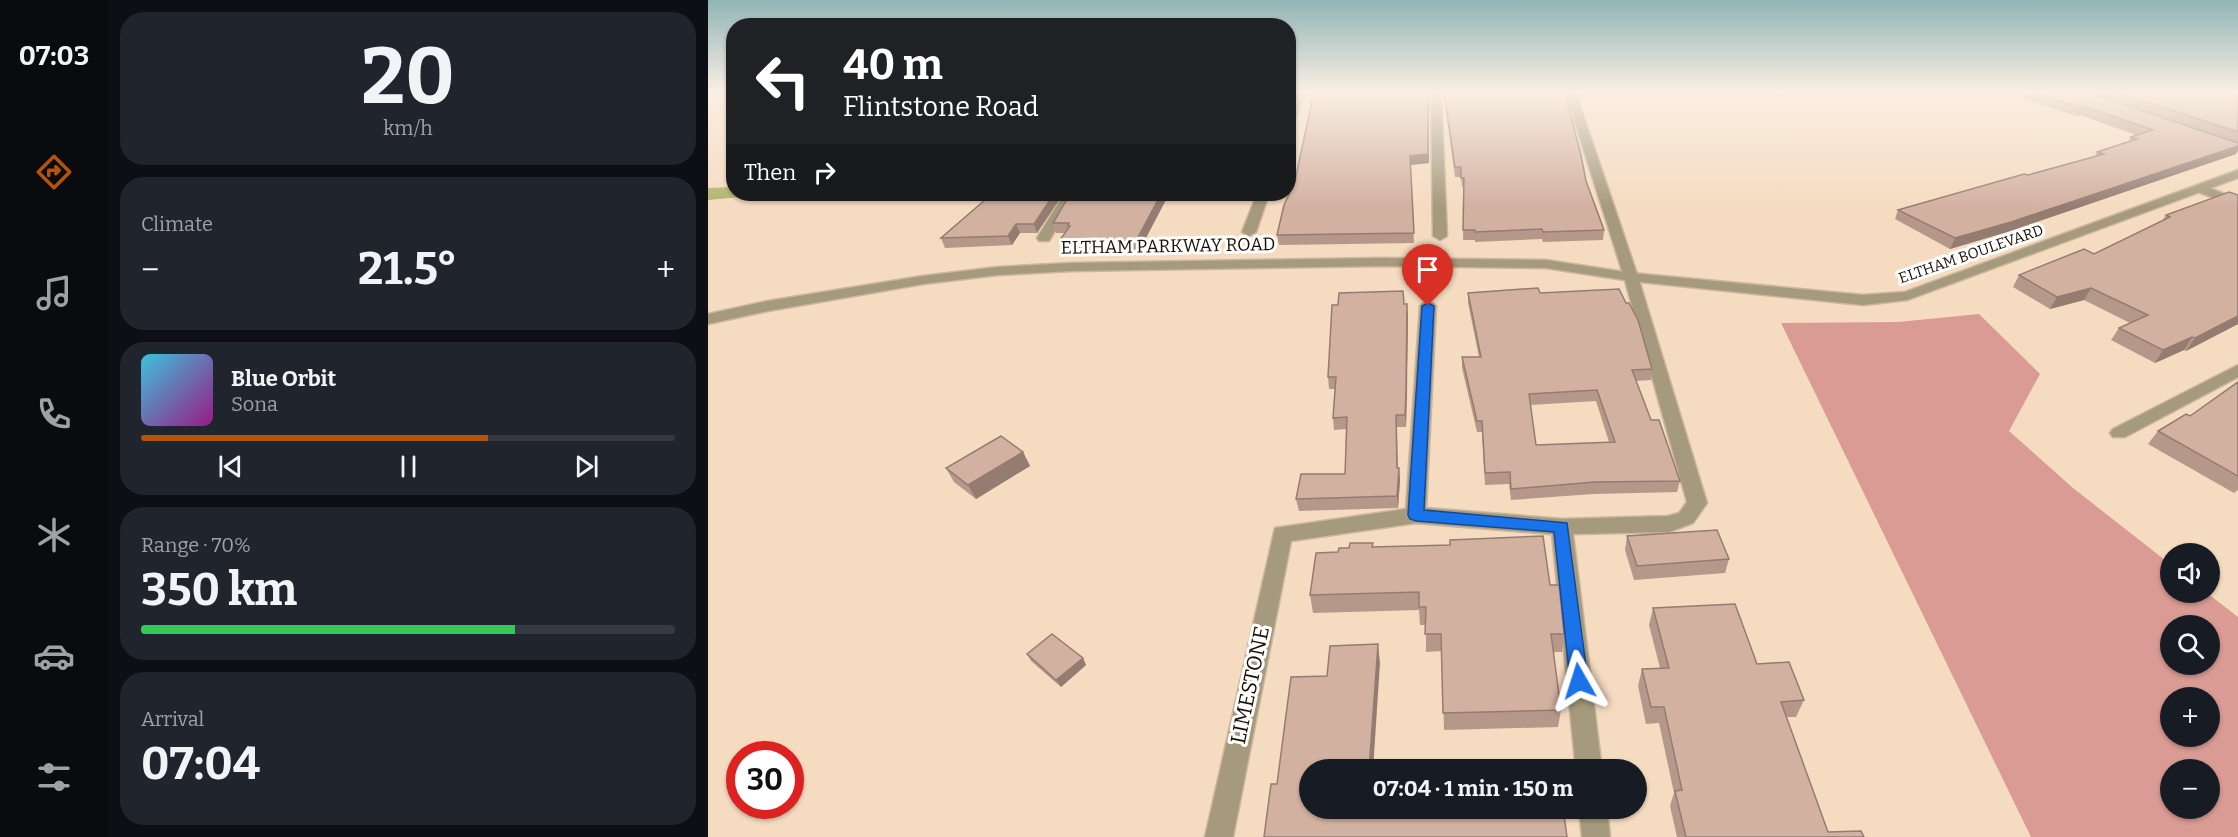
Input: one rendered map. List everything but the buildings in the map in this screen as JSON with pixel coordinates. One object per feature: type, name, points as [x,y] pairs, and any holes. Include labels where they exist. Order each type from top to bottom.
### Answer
[{"type":"street","points":[[1437,130],[1440,236]]},
{"type":"street","points":[[1428,306],[1416,515],[1562,527],[1669,524],[1686,518],[1697,503],[1631,277],[1583,130]]},
{"type":"street","name":"ELTHAM BOULEVARD","points":[[1631,277],[1863,300],[1907,296],[2238,174]]},
{"type":"street","points":[[2202,189],[2238,203]]},
{"type":"street","points":[[1044,238],[1066,201]]},
{"type":"street","points":[[1250,232],[1261,201]]},
{"type":"street","name":"ELTHAM PARKWAY ROAD","points":[[708,319],[768,306],[923,280],[998,271],[1071,267],[1382,262],[1546,264],[1631,277]]},
{"type":"street","points":[[2119,433],[2238,370]]},
{"type":"street","name":"LIMESTONE","points":[[1219,837],[1282,534],[1416,515]]},
{"type":"street","points":[[1562,527],[1588,759]]},
{"type":"street","points":[[1594,819],[1596,837]]},
{"type":"shaded area","points":[[1979,314],[2040,374],[2009,431],[2073,488],[2160,556],[2160,603],[2220,603],[2238,617],[2238,837],[2031,837],[1781,323],[1898,322]]},
{"type":"waterway","points":[[708,194],[726,193]]},
{"type":"route","points":[[1428,306],[1416,515],[1562,527],[1579,681]]}]
